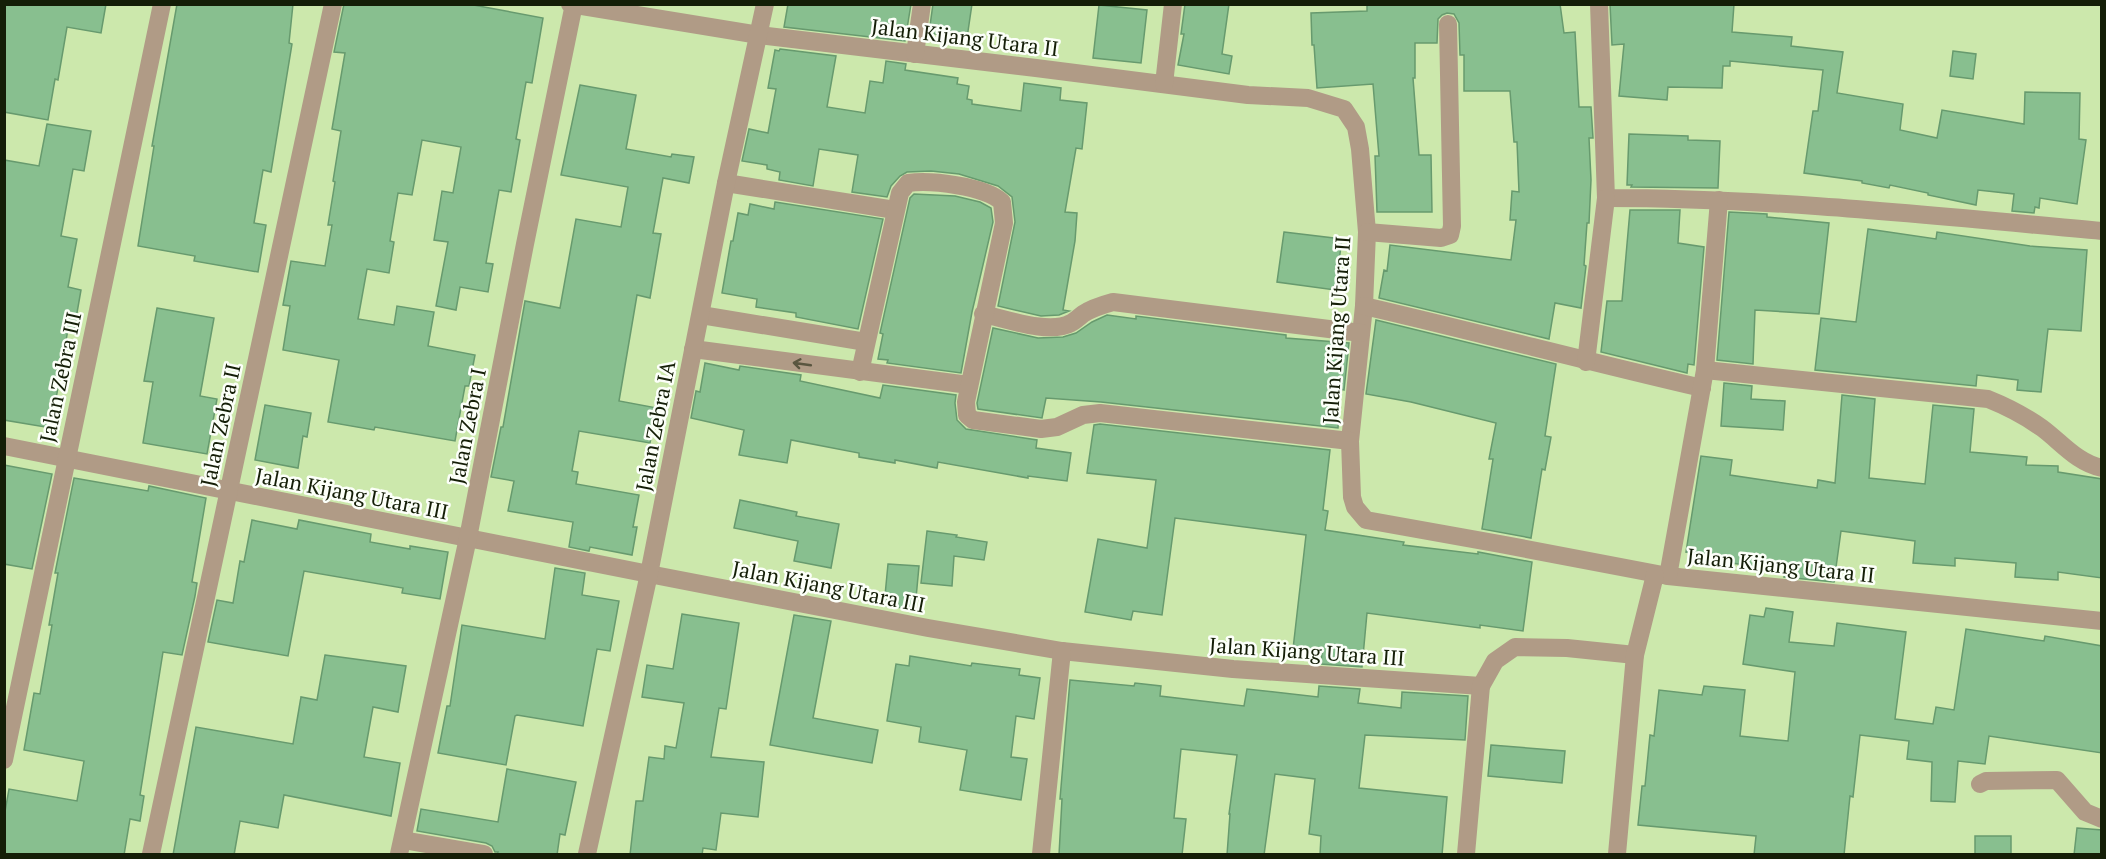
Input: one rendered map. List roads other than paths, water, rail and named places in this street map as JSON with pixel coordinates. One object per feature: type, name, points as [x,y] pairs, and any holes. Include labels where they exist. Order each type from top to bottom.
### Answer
[{"type":"street","name":"Jalan Zebra III","points":[[4,760],[162,4]]},
{"type":"street","name":"Jalan Zebra II","points":[[151,855],[333,4]]},
{"type":"street","name":"Jalan Zebra IA","points":[[587,855],[649,574],[726,183],[765,4]]},
{"type":"street","points":[[915,54],[922,4]]},
{"type":"street","points":[[1164,84],[1173,4]]},
{"type":"street","points":[[1586,362],[1606,198],[1599,4]]},
{"type":"street","name":"Jalan Kijang Utara II","points":[[573,5],[759,35],[1248,95],[1308,98],[1344,109],[1356,127],[1367,232],[1364,306],[1350,441],[1352,497],[1355,507],[1366,520],[1500,543],[1662,575],[2102,621]]},
{"type":"street","name":"Jalan Zebra I","points":[[401,847],[468,538],[573,5]]},
{"type":"street","points":[[1367,232],[1441,238],[1450,235],[1452,226],[1448,24]]},
{"type":"street","points":[[860,372],[900,193],[908,183],[919,182],[974,189],[995,195],[1002,202],[1004,224],[969,385],[966,409],[967,415],[973,420],[1041,429],[1057,428],[1083,414],[1100,413],[1350,441]]},
{"type":"street","points":[[726,183],[895,210]]},
{"type":"street","points":[[1606,198],[1719,200],[1866,210],[2102,231]]},
{"type":"street","points":[[1617,855],[1635,655],[1662,575],[1704,379],[1719,200]]},
{"type":"street","points":[[983,314],[1028,324],[1058,327],[1071,323],[1085,312],[1113,302],[1361,333]]},
{"type":"street","points":[[1364,306],[1482,333],[1586,362],[1704,379],[1988,399],[2016,411],[2045,430],[2073,454],[2102,468]]},
{"type":"street","points":[[700,315],[866,342]]},
{"type":"street","points":[[693,349],[969,385]]},
{"type":"street","name":"Jalan Kijang Utara III","points":[[4,446],[927,628],[1062,651],[1233,669],[1481,686]]},
{"type":"street","points":[[1466,855],[1481,686],[1495,661],[1515,647],[1567,648],[1635,655]]},
{"type":"street","points":[[1041,855],[1062,651]]},
{"type":"street","points":[[1980,784],[1986,781],[2057,780],[2085,812],[2102,819]]},
{"type":"street","points":[[401,847],[484,854]]}]
